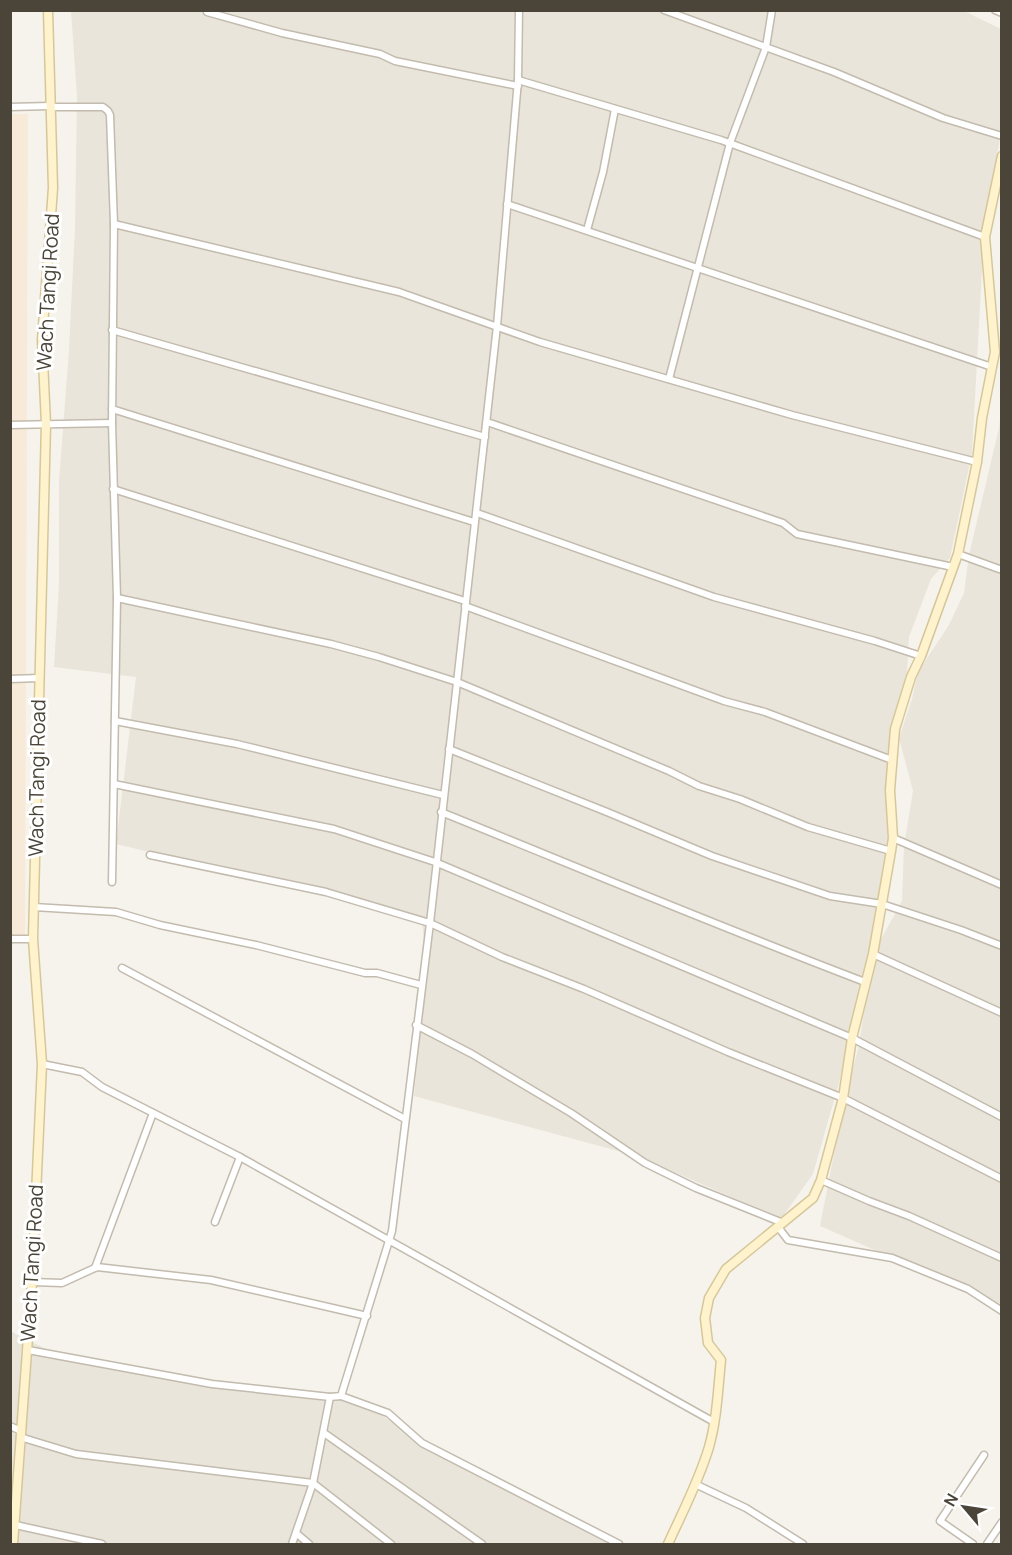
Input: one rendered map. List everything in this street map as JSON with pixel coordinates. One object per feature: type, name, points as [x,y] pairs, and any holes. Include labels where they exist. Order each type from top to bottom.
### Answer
[{"type":"main road","name":"Wach Tangi Road","points":[[12,1545],[14,1469],[20,1434],[32,1282],[42,1064],[33,939],[46,424],[42,340],[53,188],[53,107],[48,10]]},
{"type":"main road","points":[[668,1545],[709,1447],[714,1422],[721,1360],[708,1343],[705,1318],[709,1298],[726,1269],[813,1198],[821,1180],[843,1098],[852,1038],[873,954],[893,838],[890,790],[895,729],[911,677],[921,657],[958,554],[977,462],[982,418],[995,352],[985,237],[1002,156]]},
{"type":"street","points":[[341,1396],[392,1231],[497,326],[518,83],[519,10]]},
{"type":"street","points":[[664,10],[834,72],[943,118],[1002,136]]},
{"type":"street","points":[[669,379],[730,143],[766,47],[772,10]]},
{"type":"street","points":[[995,10],[1002,13]]},
{"type":"street","points":[[207,12],[282,33],[380,54],[395,62],[518,83],[615,109],[730,143],[985,237]]},
{"type":"street","points":[[10,107],[103,107],[110,115],[114,224],[112,423],[117,598],[112,882]]},
{"type":"street","points":[[587,230],[603,172],[615,109]]},
{"type":"street","points":[[507,204],[992,367]]},
{"type":"street","points":[[114,224],[399,292],[540,342],[792,415],[977,462]]},
{"type":"street","points":[[112,330],[485,437]]},
{"type":"street","points":[[112,409],[474,522]]},
{"type":"street","points":[[487,422],[783,523],[797,534],[953,567]]},
{"type":"street","points":[[10,425],[112,423]]},
{"type":"street","points":[[113,489],[465,604],[724,701],[765,712],[892,760]]},
{"type":"street","points":[[477,513],[714,597],[875,641],[921,657]]},
{"type":"street","points":[[958,554],[1002,570]]},
{"type":"street","points":[[117,598],[331,644],[457,682],[669,771],[699,786],[740,799],[808,827],[891,851]]},
{"type":"street","points":[[10,679],[39,678]]},
{"type":"street","points":[[116,722],[237,744],[442,795]]},
{"type":"street","points":[[449,749],[712,856],[830,896],[882,904],[1002,946]]},
{"type":"street","points":[[114,784],[334,829],[435,862],[852,1038],[1002,1117]]},
{"type":"street","points":[[441,812],[680,910],[865,982]]},
{"type":"street","points":[[893,838],[1002,885]]},
{"type":"street","points":[[150,855],[326,892],[429,923],[502,957],[843,1098],[1002,1179]]},
{"type":"street","points":[[34,908],[116,912],[160,925],[256,945],[421,985]]},
{"type":"street","points":[[10,939],[33,939]]},
{"type":"street","points":[[873,954],[1002,1013]]},
{"type":"street","points":[[122,968],[405,1119]]},
{"type":"street","points":[[416,1025],[472,1054],[570,1113],[645,1163],[781,1225],[788,1240],[892,1258],[968,1289],[1002,1311]]},
{"type":"street","points":[[42,1064],[82,1072],[102,1087],[240,1157],[714,1422]]},
{"type":"street","points":[[95,1268],[153,1113]]},
{"type":"street","points":[[214,1222],[240,1157]]},
{"type":"street","points":[[821,1180],[1002,1258]]},
{"type":"street","points":[[32,1282],[62,1283],[95,1268],[211,1281],[367,1316]]},
{"type":"street","points":[[27,1350],[212,1384],[341,1396],[388,1413],[422,1443],[619,1545]]},
{"type":"street","points":[[292,1545],[313,1483],[330,1396]]},
{"type":"street","points":[[10,1426],[20,1434],[76,1454],[313,1483],[391,1545]]},
{"type":"street","points":[[324,1433],[482,1545]]},
{"type":"street","points":[[973,1545],[940,1521],[984,1455]]},
{"type":"street","points":[[695,1484],[746,1508],[803,1545]]},
{"type":"street","points":[[987,1545],[1002,1522]]},
{"type":"street","points":[[12,1524],[102,1545]]},
{"type":"street","points":[[296,1533],[309,1545]]},
{"type":"shaded area","points":[[962,10],[1001,29],[1001,132],[984,233],[972,453],[950,558],[931,579],[909,637],[906,690],[891,737],[890,838],[874,934],[839,1083],[813,1174],[781,1219],[640,1157],[414,1096],[426,969],[422,918],[116,844],[136,677],[54,667],[59,584],[59,481],[75,227],[77,97],[71,11]]},
{"type":"shaded area","points":[[10,114],[28,114],[25,942],[11,942]]},
{"type":"shaded area","points":[[1001,410],[1001,1114],[859,1044],[867,992],[879,943],[902,901],[904,846],[913,791],[899,738],[918,672],[949,625],[964,593],[969,555],[999,428]]},
{"type":"shaded area","points":[[859,1045],[1001,1117],[1001,1312],[968,1291],[820,1226],[842,1112]]},
{"type":"shaded area","points":[[10,1331],[48,1350],[324,1401],[356,1398],[402,1429],[622,1544],[11,1544]]}]
